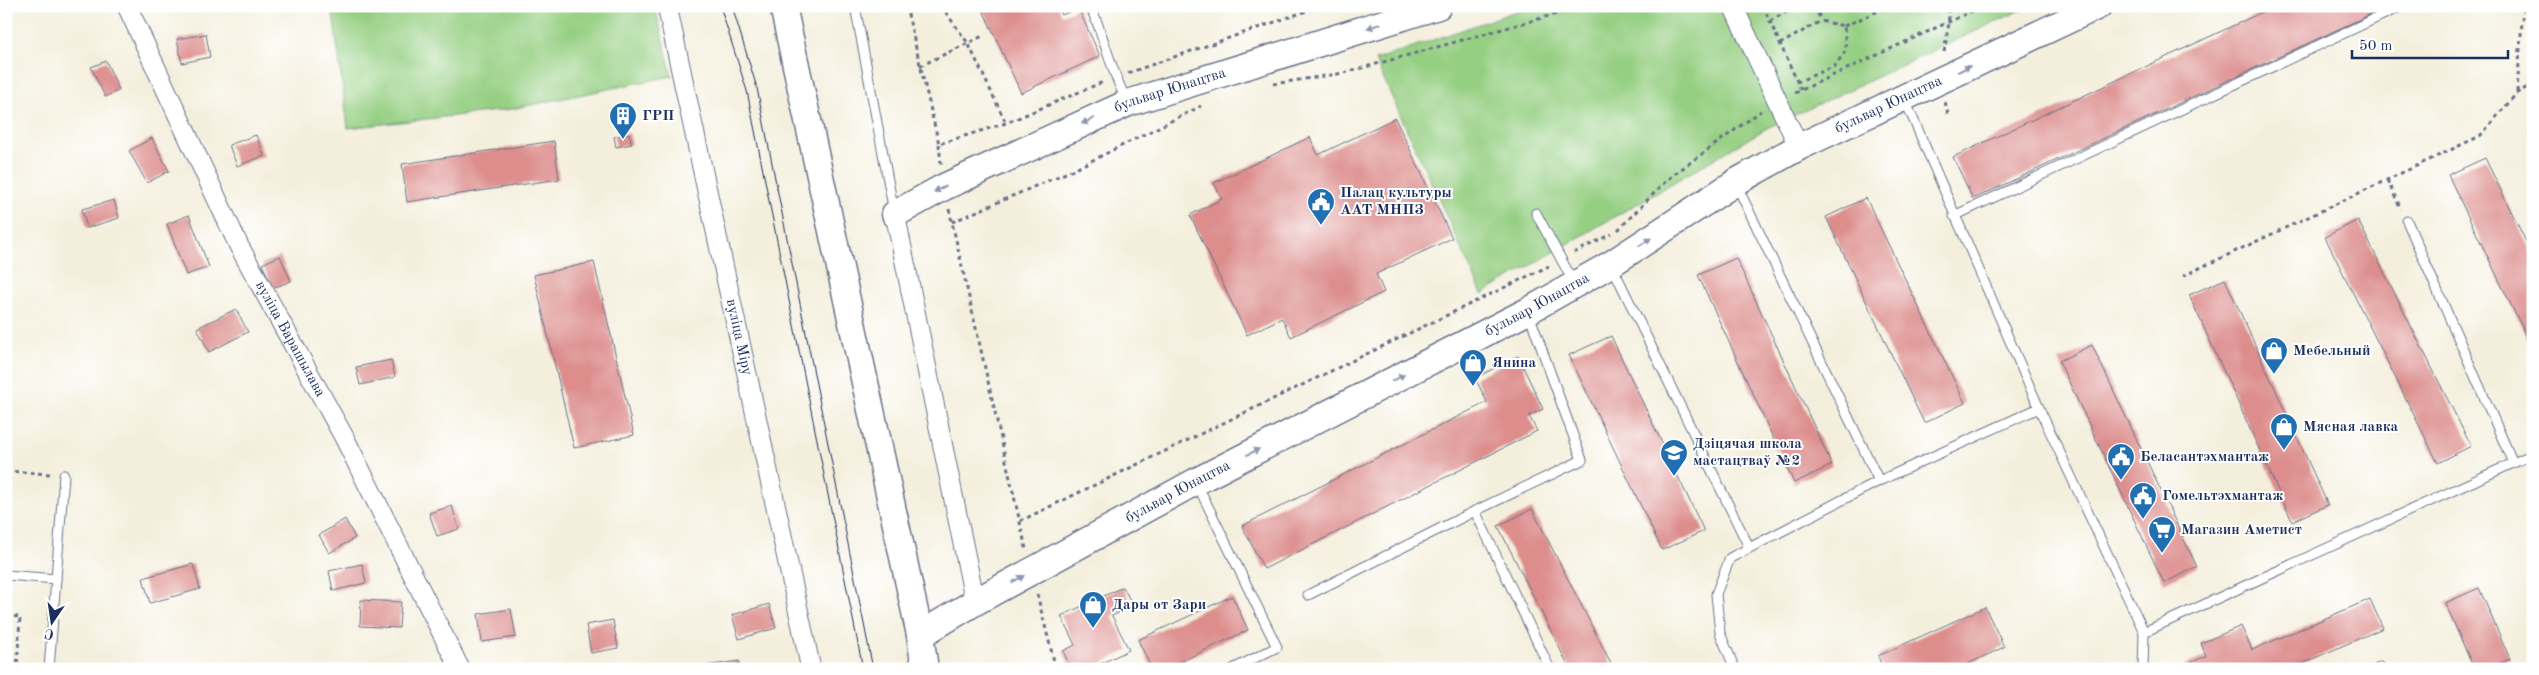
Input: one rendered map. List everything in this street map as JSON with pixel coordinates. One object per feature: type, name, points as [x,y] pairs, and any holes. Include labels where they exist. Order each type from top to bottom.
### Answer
[{"type":"street","name":"вуліца Варашылава","points":[[126,6],[239,246],[344,437],[460,669]]},
{"type":"street","name":"вуліца Міру","points":[[667,6],[811,669]]},
{"type":"street","points":[[783,6],[920,635],[925,669]]},
{"type":"street","name":"бульвар Юнацтва","points":[[895,214],[944,187],[1128,103],[1438,6]]},
{"type":"street","points":[[1733,6],[1799,147]]},
{"type":"street","name":"бульвар Юнацтва","points":[[920,635],[975,602],[1195,482],[1528,312],[1611,264],[1736,182],[1799,147],[2098,6]]},
{"type":"street","points":[[895,214],[975,602]]},
{"type":"lane","points":[[855,6],[895,214]]},
{"type":"lane","points":[[1090,6],[1098,22],[1114,78],[1128,103]]},
{"type":"lane","points":[[1954,216],[2402,6]]},
{"type":"lane","points":[[1904,97],[1954,216],[2039,408],[2144,632],[2143,669]]},
{"type":"lane","points":[[1736,182],[1879,481]]},
{"type":"lane","points":[[1536,213],[1575,284]]},
{"type":"lane","points":[[2407,221],[2513,463]]},
{"type":"lane","points":[[1611,264],[1749,547]]},
{"type":"lane","points":[[1308,595],[1475,511],[1582,460],[1528,312]]},
{"type":"lane","points":[[1735,669],[1720,633],[1716,594],[1730,558],[1879,481],[2039,408]]},
{"type":"lane","points":[[2144,632],[2533,454]]},
{"type":"lane","points":[[49,669],[64,475]]},
{"type":"lane","points":[[1195,482],[1277,647],[1232,669]]},
{"type":"lane","points":[[1475,511],[1550,669]]},
{"type":"lane","points":[[6,575],[56,579]]},
{"type":"path","points":[[906,6],[939,144],[944,187],[1020,522],[1056,669]]},
{"type":"path","points":[[941,6],[968,43],[1006,123]]},
{"type":"path","points":[[939,144],[1006,123],[1114,78],[1321,6]]},
{"type":"path","points":[[1269,85],[1344,73],[1585,6]]},
{"type":"path","points":[[1763,6],[1801,90]]},
{"type":"path","points":[[1770,21],[1796,6]]},
{"type":"path","points":[[1815,6],[1821,21]]},
{"type":"path","points":[[1780,44],[1821,21],[1844,26],[1890,6]]},
{"type":"path","points":[[1020,522],[1561,260],[1618,230],[1669,178],[1765,109],[1801,90],[1983,6]]},
{"type":"path","points":[[2517,93],[2523,6]]},
{"type":"path","points":[[1797,82],[1835,66],[1846,50],[1844,26]]},
{"type":"path","points":[[920,66],[985,36]]},
{"type":"path","points":[[2184,276],[2480,136],[2517,93],[2533,84]]},
{"type":"path","points":[[952,222],[1075,169],[1206,104]]},
{"type":"path","points":[[2388,180],[2407,221]]},
{"type":"path","points":[[6,471],[64,475]]},
{"type":"path","points":[[6,616],[20,617],[17,669]]},
{"type":"green space","points":[[332,6],[655,6],[672,76],[506,110],[348,128]]},
{"type":"green space","points":[[1531,6],[2030,6],[1767,128],[1482,294],[1375,60]]},
{"type":"building","points":[[981,6],[1058,6],[1062,15],[1078,8],[1100,56],[1021,93]]},
{"type":"building","points":[[2275,6],[2388,6],[1973,199],[1953,157]]},
{"type":"building","points":[[206,34],[210,57],[182,63],[177,39]]},
{"type":"building","points":[[106,61],[119,90],[105,97],[91,67]]},
{"type":"building","name":"Палац культуры ААТ МНПЗ","points":[[1395,118],[1452,238],[1376,274],[1384,292],[1291,337],[1282,318],[1247,335],[1190,215],[1222,199],[1214,183],[1310,137],[1318,155]]},
{"type":"building","name":"ГРП","points":[[629,133],[632,144],[616,147],[614,137]]},
{"type":"building","points":[[256,135],[264,156],[237,166],[229,145]]},
{"type":"building","points":[[152,138],[169,171],[147,183],[129,151]]},
{"type":"building","points":[[554,141],[559,179],[407,202],[402,164]]},
{"type":"building","points":[[2485,158],[2533,256],[2533,350],[2448,175]]},
{"type":"building","points":[[1866,198],[1965,403],[1924,423],[1826,217]]},
{"type":"building","points":[[114,200],[119,218],[87,228],[82,209]]},
{"type":"building","points":[[189,215],[209,267],[186,275],[167,224]]},
{"type":"building","points":[[2358,220],[2471,446],[2438,463],[2325,237]]},
{"type":"building","points":[[280,256],[291,281],[273,288],[262,264]]},
{"type":"building","points":[[1736,258],[1832,465],[1794,483],[1698,275]]},
{"type":"building","points":[[594,262],[634,435],[574,448],[534,275]]},
{"type":"building","points":[[2225,279],[2328,505],[2292,521],[2189,295]]},
{"type":"building","points":[[236,309],[248,332],[209,352],[197,328]]},
{"type":"building","points":[[1611,336],[1704,531],[1662,550],[1569,355]]},
{"type":"building","points":[[2092,345],[2197,567],[2164,583],[2059,361]]},
{"type":"building","points":[[1518,356],[1543,409],[1529,416],[1537,431],[1264,569],[1242,526],[1487,402],[1475,378]]},
{"type":"building","points":[[391,360],[395,377],[360,385],[356,367]]},
{"type":"building","points":[[452,506],[459,529],[437,536],[429,513]]},
{"type":"building","points":[[1532,509],[1614,669],[1570,669],[1498,526]]},
{"type":"building","points":[[345,519],[355,538],[329,553],[319,535]]},
{"type":"building","points":[[193,564],[200,589],[150,603],[143,578]]},
{"type":"building","points":[[362,564],[366,583],[333,591],[329,571]]},
{"type":"building","name":"Дары от Зари","points":[[1123,587],[1133,606],[1112,616],[1129,650],[1090,669],[1071,669],[1063,651],[1075,645],[1061,616]]},
{"type":"building","points":[[2479,588],[2510,659],[2488,669],[2474,669],[2445,603]]},
{"type":"building","points":[[1232,596],[1248,630],[1165,669],[1152,669],[1138,640]]},
{"type":"building","points":[[2370,599],[2383,628],[2290,669],[2187,669],[2185,665],[2206,656],[2201,643],[2241,626],[2252,650]]},
{"type":"building","points":[[361,600],[401,602],[399,628],[360,626]]},
{"type":"building","points":[[769,604],[776,628],[739,639],[732,615]]},
{"type":"building","points":[[1985,607],[2004,647],[1957,669],[1883,669],[1878,656]]},
{"type":"building","points":[[511,609],[516,637],[482,642],[478,614]]},
{"type":"building","points":[[613,620],[618,648],[591,653],[586,625]]},
{"type":"building","points":[[739,661],[740,669],[705,669],[705,666]]},
{"type":"tram line","points":[[720,6],[747,91],[863,669]]},
{"type":"tram line","points":[[732,6],[757,88],[873,669]]},
{"type":"place","name":"ГРП","points":[[623,140]]},
{"type":"place","name":"Палац культуры ААТ МНПЗ","points":[[1321,226]]},
{"type":"place","name":"Мебельный","points":[[2274,375]]},
{"type":"place","name":"Янина","points":[[1473,387]]},
{"type":"place","name":"Мясная лавка","points":[[2284,451]]},
{"type":"place","name":"Дзіцячая школа мастацтваў №2","points":[[1674,477]]},
{"type":"place","name":"Беласантэхмантаж","points":[[2121,481]]},
{"type":"place","name":"Гомельтэхмантаж","points":[[2143,520]]},
{"type":"place","name":"Магазин Аметист","points":[[2162,554]]},
{"type":"place","name":"Дары от Зари","points":[[1093,629]]}]
